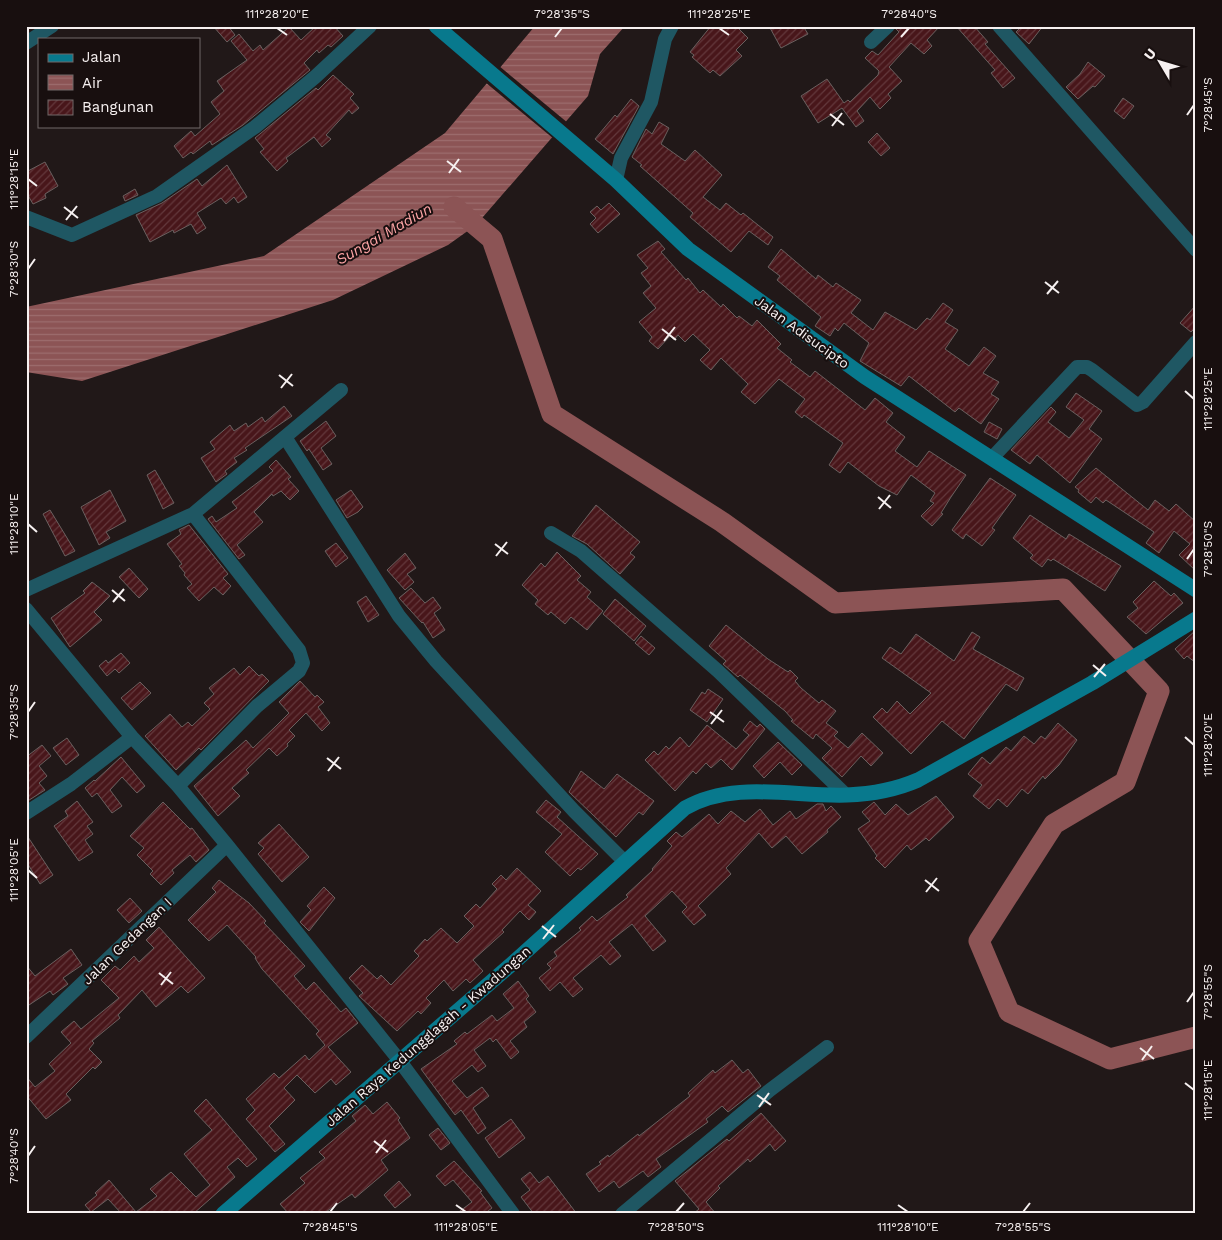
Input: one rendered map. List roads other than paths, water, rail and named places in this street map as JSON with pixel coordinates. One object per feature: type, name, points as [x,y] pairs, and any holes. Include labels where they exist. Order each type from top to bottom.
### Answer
[{"type":"main road","name":"Jalan Adisucipto","points":[[438,29],[613,178],[695,254],[865,377],[1196,590]]},
{"type":"main road","name":"Jalan Raya Kedungglagah - Kwadungan","points":[[224,1214],[399,1060],[513,963],[671,820],[700,800],[721,793],[846,795],[895,790],[918,780],[1092,683],[1196,618]]},
{"type":"street","points":[[26,43],[52,26]]},
{"type":"street","points":[[26,217],[72,235],[158,196],[254,126],[315,77],[370,26]]},
{"type":"street","points":[[613,178],[621,158],[651,102],[666,39],[672,26]]},
{"type":"street","points":[[871,42],[888,26]]},
{"type":"street","points":[[999,26],[1196,250]]},
{"type":"street","points":[[992,458],[1077,367],[1087,367],[1092,370],[1137,405],[1143,402],[1196,342]]},
{"type":"street","points":[[26,590],[193,514],[341,390]]},
{"type":"street","points":[[285,437],[399,616],[436,661],[574,811],[625,862]]},
{"type":"street","points":[[178,786],[257,706],[299,670],[303,663],[299,650],[193,514]]},
{"type":"street","points":[[552,533],[581,551],[718,671],[846,795]]},
{"type":"street","points":[[26,609],[132,737],[178,786],[227,845],[399,1060],[513,1214]]},
{"type":"street","points":[[26,813],[71,784],[132,737]]},
{"type":"street","name":"Jalan Gedangan I","points":[[26,1037],[227,845]]},
{"type":"street","points":[[622,1214],[770,1090],[827,1047]]},
{"type":"water","name":"Sungai Madiun","points":[[535,26],[625,26],[600,54],[588,96],[476,225],[448,245],[333,300],[82,381],[26,372],[26,307],[264,256],[445,133]]},
{"type":"waterway","points":[[454,207],[492,239],[552,414],[722,522],[835,603],[1063,589],[1159,691],[1125,782],[1054,824],[979,941],[1009,1012],[1110,1059],[1196,1037]]}]
